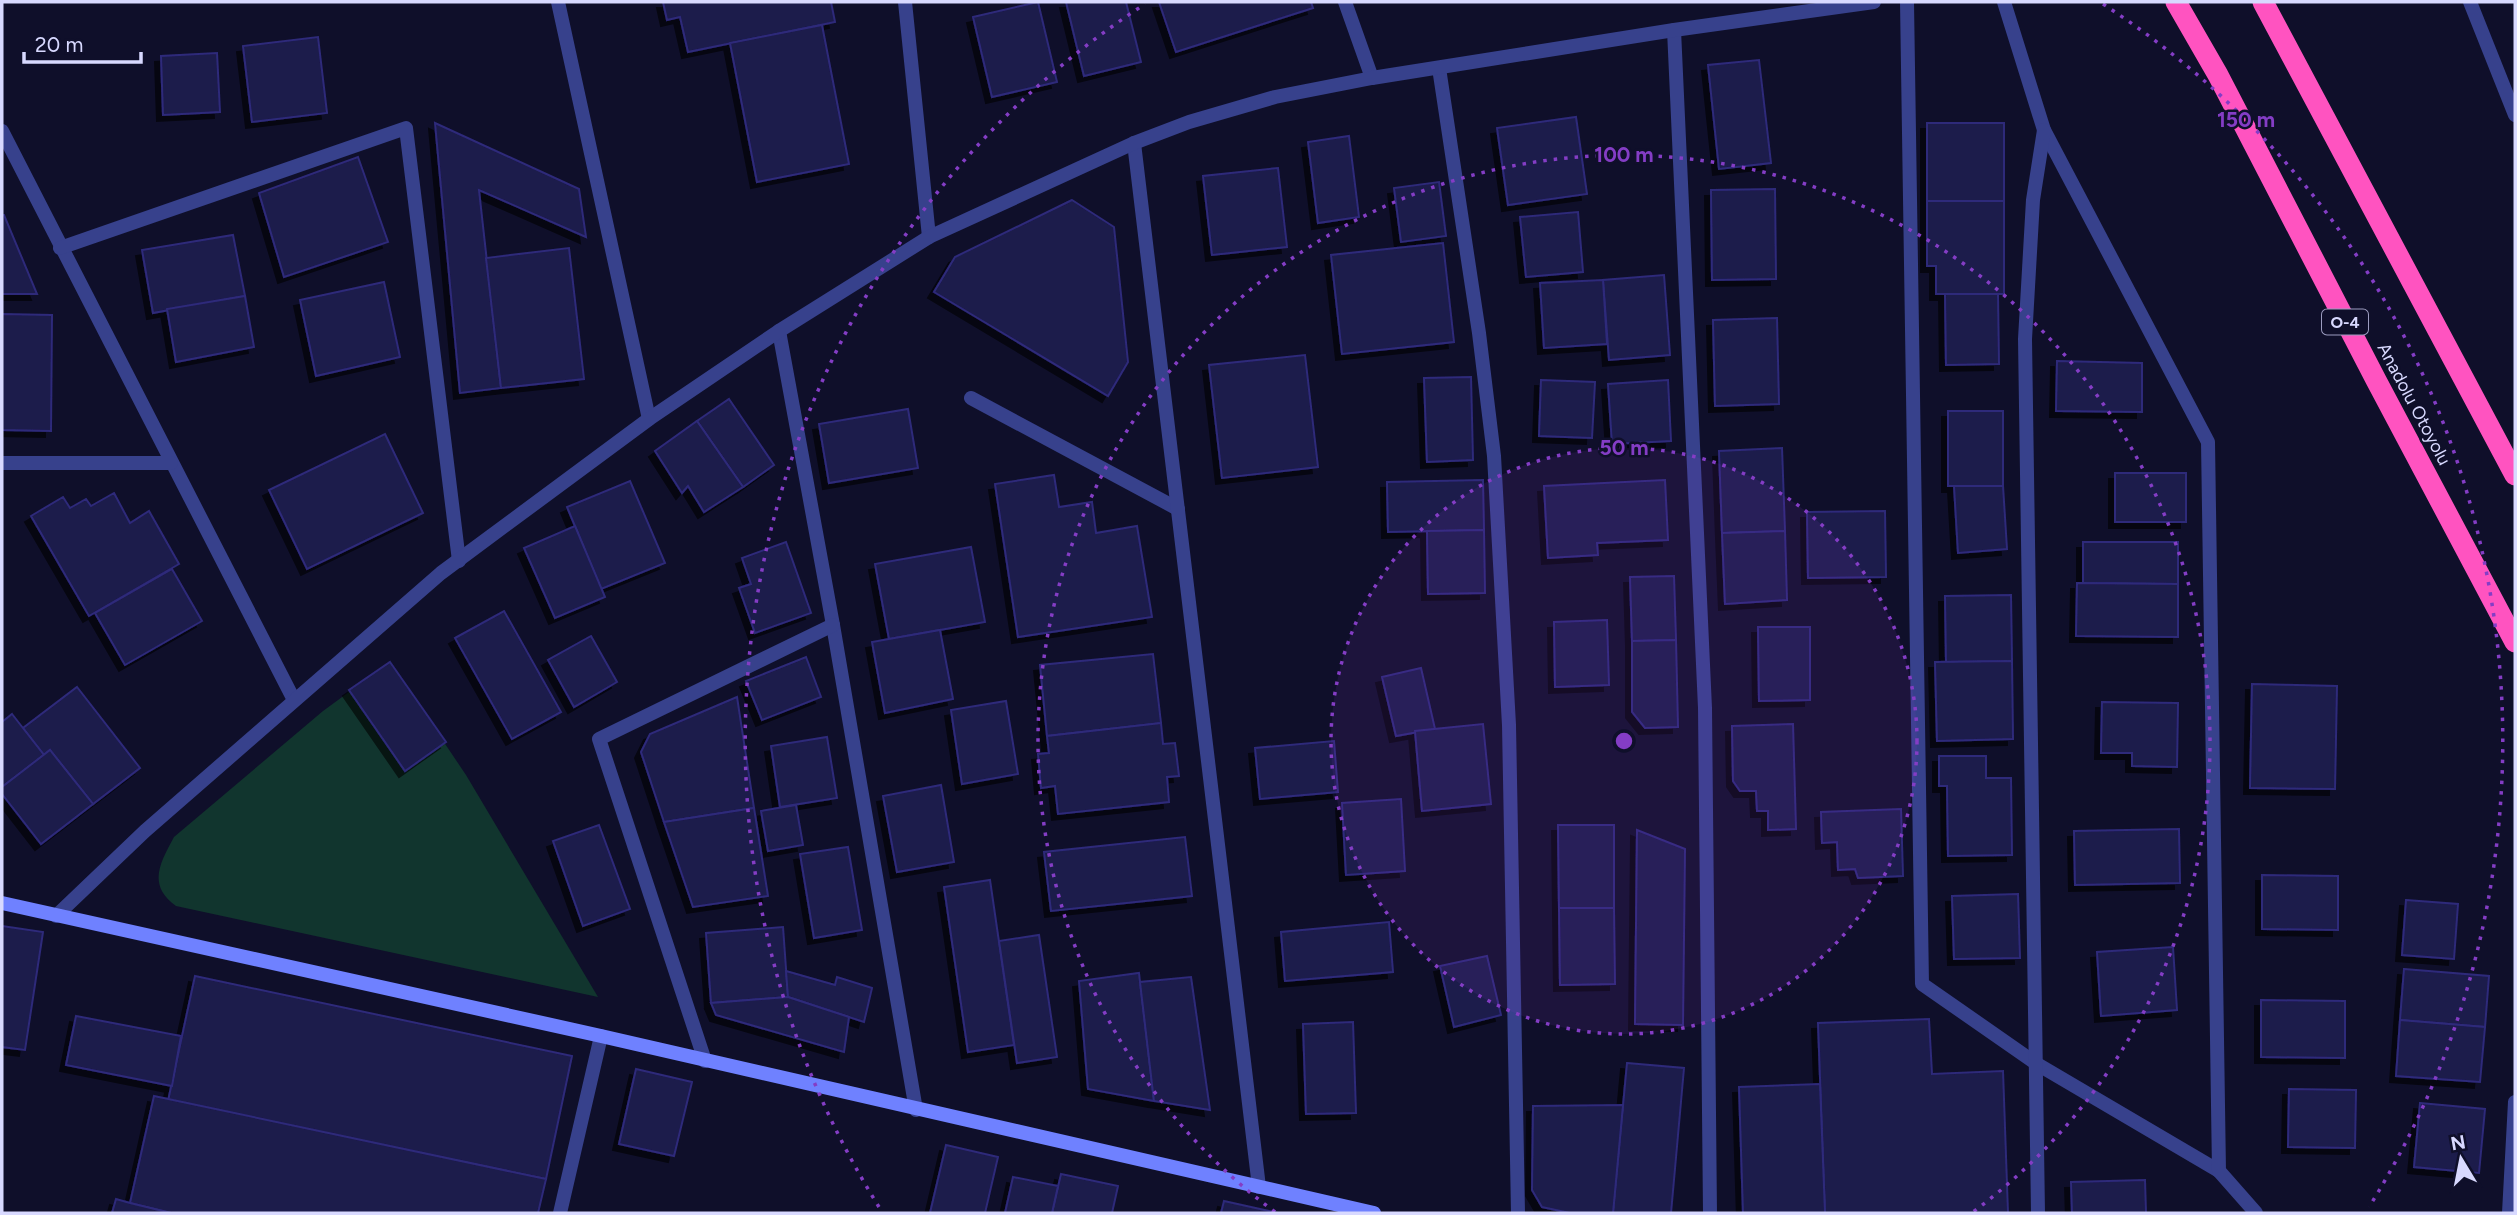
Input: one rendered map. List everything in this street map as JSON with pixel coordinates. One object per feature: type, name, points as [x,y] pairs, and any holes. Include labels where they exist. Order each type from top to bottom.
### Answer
[{"type":"highway","name":"Anadolu Otoyolu","points":[[2176,2],[2218,75],[2375,380],[2515,642]]},
{"type":"highway","points":[[2263,2],[2515,475]]},
{"type":"main road","points":[[2,903],[601,1036],[1374,1213]]},
{"type":"street","points":[[558,2],[649,419]]},
{"type":"street","points":[[905,2],[929,237]]},
{"type":"street","points":[[1345,2],[1372,78]]},
{"type":"street","points":[[56,916],[145,831],[294,700],[459,561],[649,419],[779,331],[929,237],[1134,143],[1189,122],[1263,101],[1372,78],[1674,30],[1874,2]]},
{"type":"street","points":[[1907,2],[1922,984],[2037,1064],[2219,1171],[2256,1213]]},
{"type":"street","points":[[2004,2],[2044,130],[2208,442],[2219,1171]]},
{"type":"street","points":[[2470,2],[2515,115]]},
{"type":"street","points":[[1674,30],[1705,708],[1710,1213]]},
{"type":"street","points":[[1439,68],[1479,333],[1494,456],[1509,726],[1518,1213]]},
{"type":"street","points":[[60,247],[406,128],[459,561]]},
{"type":"street","points":[[2038,1213],[2025,339],[2033,200],[2044,130]]},
{"type":"street","points":[[2,131],[294,700]]},
{"type":"street","points":[[1134,143],[1259,1187]]},
{"type":"street","points":[[779,331],[833,625],[916,1110]]},
{"type":"street","points":[[971,398],[1178,509]]},
{"type":"street","points":[[2,463],[171,463]]},
{"type":"street","points":[[705,1061],[599,739],[833,625]]},
{"type":"street","points":[[560,1213],[601,1036]]},
{"type":"street","points":[[2509,1213],[2515,1102]]},
{"type":"green space","points":[[390,662],[466,775],[598,997],[176,906],[161,890],[159,873],[174,837],[323,711]]},
{"type":"building","points":[[663,2],[831,2],[835,22],[688,52],[680,17],[667,20]]},
{"type":"building","points":[[1038,2],[1057,82],[992,97],[973,17]]},
{"type":"building","points":[[1066,2],[1126,2],[1141,62],[1084,76]]},
{"type":"building","points":[[1159,2],[1311,2],[1313,8],[1176,52]]},
{"type":"building","points":[[822,25],[849,164],[757,182],[730,43]]},
{"type":"building","points":[[318,37],[327,113],[252,122],[243,46]]},
{"type":"building","points":[[217,53],[220,112],[163,115],[161,56]]},
{"type":"building","points":[[1759,60],[1771,163],[1719,169],[1708,65]]},
{"type":"building","points":[[1576,117],[1587,194],[1508,205],[1497,128]]},
{"type":"building","points":[[435,123],[579,189],[586,237],[479,190],[501,388],[460,393]]},
{"type":"building","points":[[1927,123],[2004,123],[2004,201],[1927,201]]},
{"type":"building","points":[[1349,136],[1359,217],[1318,223],[1308,142]]},
{"type":"building","points":[[358,157],[388,242],[284,277],[259,193]]},
{"type":"building","points":[[1278,168],[1287,247],[1212,255],[1203,176]]},
{"type":"building","points":[[1439,182],[1446,236],[1401,242],[1394,188]]},
{"type":"building","points":[[1775,189],[1776,279],[1712,280],[1711,190]]},
{"type":"building","points":[[1072,200],[1114,227],[1128,362],[1108,396],[934,292],[955,257]]},
{"type":"building","points":[[1927,201],[2004,201],[2004,294],[1936,294],[1936,266],[1927,266]]},
{"type":"building","points":[[1578,212],[1583,272],[1526,277],[1520,217]]},
{"type":"building","points":[[4,215],[37,294],[2,294]]},
{"type":"building","points":[[233,235],[245,296],[153,313],[142,250]]},
{"type":"building","points":[[1443,243],[1454,342],[1342,354],[1331,255]]},
{"type":"building","points":[[569,248],[584,379],[501,388],[486,258]]},
{"type":"building","points":[[1664,275],[1670,355],[1609,360],[1603,280]]},
{"type":"building","points":[[1603,280],[1607,344],[1544,348],[1540,283]]},
{"type":"building","points":[[384,282],[400,357],[316,376],[300,300]]},
{"type":"building","points":[[1945,294],[1998,294],[1999,364],[1946,365]]},
{"type":"building","points":[[245,296],[254,347],[176,362],[167,309]]},
{"type":"building","points":[[2,314],[52,315],[51,431],[2,430]]},
{"type":"building","points":[[1777,318],[1779,404],[1715,406],[1713,320]]},
{"type":"building","points":[[1305,355],[1318,467],[1222,478],[1209,365]]},
{"type":"building","points":[[2057,361],[2142,363],[2142,412],[2056,411]]},
{"type":"building","points":[[1471,377],[1473,460],[1427,462],[1424,378]]},
{"type":"building","points":[[1541,380],[1595,382],[1592,438],[1539,436]]},
{"type":"building","points":[[1668,380],[1671,441],[1612,444],[1608,384]]},
{"type":"building","points":[[729,399],[774,465],[743,487],[697,421]]},
{"type":"building","points":[[908,409],[918,468],[829,483],[819,424]]},
{"type":"building","points":[[1948,411],[2003,411],[2003,486],[1948,486]]},
{"type":"building","points":[[697,421],[743,487],[704,512],[688,486],[682,493],[655,451]]},
{"type":"building","points":[[385,434],[423,513],[307,569],[269,490]]},
{"type":"building","points":[[1782,448],[1785,531],[1722,533],[1719,451]]},
{"type":"building","points":[[2115,473],[2186,473],[2186,522],[2115,522]]},
{"type":"building","points":[[1054,475],[1059,507],[1092,502],[1096,533],[1137,526],[1152,617],[1018,637],[995,484]]},
{"type":"building","points":[[1483,480],[1484,530],[1388,532],[1387,482]]},
{"type":"building","points":[[1665,480],[1668,540],[1597,543],[1598,555],[1548,558],[1544,486]]},
{"type":"building","points":[[630,481],[665,563],[601,589],[567,507]]},
{"type":"building","points":[[1954,486],[2003,486],[2007,549],[1958,553]]},
{"type":"building","points":[[114,493],[130,523],[149,511],[179,564],[89,616],[31,516],[63,497],[70,508],[86,499],[91,506]]},
{"type":"building","points":[[1885,511],[1886,577],[1808,578],[1807,512]]},
{"type":"building","points":[[575,526],[605,597],[555,618],[524,548]]},
{"type":"building","points":[[1484,530],[1485,593],[1428,594],[1427,531]]},
{"type":"building","points":[[1785,531],[1787,600],[1725,604],[1722,533]]},
{"type":"building","points":[[786,542],[811,613],[755,633],[739,588],[751,584],[742,558]]},
{"type":"building","points":[[2083,542],[2178,542],[2178,584],[2083,583]]},
{"type":"building","points":[[971,547],[985,622],[889,639],[875,564]]},
{"type":"building","points":[[172,569],[202,621],[125,665],[95,613]]},
{"type":"building","points":[[1674,576],[1676,640],[1632,641],[1630,577]]},
{"type":"building","points":[[2077,583],[2178,584],[2178,637],[2076,636]]},
{"type":"building","points":[[2011,595],[2012,661],[1946,662],[1945,596]]},
{"type":"building","points":[[504,611],[561,712],[512,739],[455,638]]},
{"type":"building","points":[[1607,620],[1609,685],[1555,687],[1554,622]]},
{"type":"building","points":[[1758,627],[1810,627],[1810,700],[1759,701]]},
{"type":"building","points":[[940,630],[953,699],[885,713],[872,642]]},
{"type":"building","points":[[591,636],[617,682],[574,707],[548,660]]},
{"type":"building","points":[[1676,640],[1678,727],[1645,728],[1632,712],[1632,641]]},
{"type":"building","points":[[1153,654],[1161,723],[1047,736],[1040,665]]},
{"type":"building","points":[[806,657],[821,697],[762,720],[746,681]]},
{"type":"building","points":[[2012,661],[2013,739],[1937,741],[1935,662]]},
{"type":"building","points":[[390,662],[446,742],[405,771],[349,690]]},
{"type":"building","points":[[1421,668],[1435,729],[1396,736],[1382,677]]},
{"type":"building","points":[[2252,684],[2337,686],[2335,789],[2250,788]]},
{"type":"building","points":[[77,687],[140,768],[93,804],[50,750],[44,755],[23,728]]},
{"type":"building","points":[[737,697],[754,808],[664,822],[641,752],[650,734]]},
{"type":"building","points":[[1006,701],[1018,774],[962,784],[951,710]]},
{"type":"building","points":[[2102,702],[2178,703],[2177,767],[2132,766],[2132,753],[2101,753]]},
{"type":"building","points":[[12,714],[44,755],[2,787],[2,722]]},
{"type":"building","points":[[1161,723],[1163,744],[1175,743],[1179,776],[1167,777],[1169,802],[1058,814],[1055,786],[1041,788],[1038,754],[1049,753],[1047,736]]},
{"type":"building","points":[[1483,724],[1491,804],[1422,811],[1415,731]]},
{"type":"building","points":[[1793,724],[1796,829],[1768,830],[1768,811],[1757,811],[1756,791],[1740,791],[1733,781],[1732,726]]},
{"type":"building","points":[[827,737],[837,798],[780,807],[771,746]]},
{"type":"building","points":[[1334,741],[1338,792],[1260,799],[1255,748]]},
{"type":"building","points":[[50,750],[93,804],[41,844],[2,794],[2,787]]},
{"type":"building","points":[[1939,756],[1986,756],[1986,778],[2011,778],[2012,855],[1948,856],[1947,786],[1939,786]]},
{"type":"building","points":[[941,785],[954,862],[897,872],[883,796]]},
{"type":"building","points":[[1401,799],[1405,871],[1346,875],[1342,803]]},
{"type":"building","points":[[796,805],[803,845],[768,851],[761,811]]},
{"type":"building","points":[[754,808],[768,896],[693,907],[664,822]]},
{"type":"building","points":[[1901,809],[1903,876],[1858,878],[1855,869],[1838,870],[1837,842],[1822,843],[1821,812]]},
{"type":"building","points":[[599,825],[630,909],[583,926],[553,841]]},
{"type":"building","points":[[1558,825],[1614,825],[1614,908],[1559,908]]},
{"type":"building","points":[[2179,829],[2180,883],[2075,885],[2074,831]]},
{"type":"building","points":[[1637,830],[1685,849],[1683,1025],[1635,1024]]},
{"type":"building","points":[[1185,837],[1192,896],[1051,911],[1044,852]]},
{"type":"building","points":[[848,847],[862,930],[814,938],[800,854]]},
{"type":"building","points":[[2262,875],[2338,876],[2338,930],[2262,929]]},
{"type":"building","points":[[990,880],[1014,1045],[968,1052],[944,887]]},
{"type":"building","points":[[2018,894],[2020,958],[1954,959],[1952,896]]},
{"type":"building","points":[[2406,900],[2458,904],[2454,959],[2402,955]]},
{"type":"building","points":[[1559,908],[1614,908],[1615,984],[1560,985]]},
{"type":"building","points":[[1389,922],[1393,972],[1285,981],[1281,932]]},
{"type":"building","points":[[2,926],[43,932],[25,1050],[2,1047]]},
{"type":"building","points":[[783,927],[788,997],[711,1003],[706,933]]},
{"type":"building","points":[[1039,935],[1057,1057],[1017,1063],[999,941]]},
{"type":"building","points":[[2173,947],[2177,1010],[2101,1016],[2097,952]]},
{"type":"building","points":[[1487,956],[1501,1015],[1454,1027],[1440,966]]},
{"type":"building","points":[[2404,969],[2489,976],[2485,1027],[2400,1020]]},
{"type":"building","points":[[786,971],[835,985],[837,977],[872,988],[864,1022],[788,997]]},
{"type":"building","points":[[1139,973],[1154,1101],[1088,1089],[1079,981]]},
{"type":"building","points":[[195,976],[572,1056],[546,1179],[168,1101]]},
{"type":"building","points":[[1191,977],[1210,1110],[1154,1101],[1140,982]]},
{"type":"building","points":[[788,997],[849,1017],[844,1052],[716,1015],[711,1003]]},
{"type":"building","points":[[2261,1000],[2345,1001],[2345,1058],[2261,1057]]},
{"type":"building","points":[[76,1016],[181,1036],[172,1086],[66,1065]]},
{"type":"building","points":[[1929,1019],[1932,1074],[2003,1071],[2008,1213],[1825,1213],[1818,1023]]},
{"type":"building","points":[[2400,1020],[2485,1027],[2480,1082],[2396,1076]]},
{"type":"building","points":[[1353,1022],[1356,1113],[1306,1114],[1303,1024]]},
{"type":"building","points":[[1627,1063],[1684,1068],[1671,1213],[1613,1213]]},
{"type":"building","points":[[636,1069],[692,1082],[674,1156],[619,1144]]},
{"type":"building","points":[[1820,1084],[1825,1213],[1743,1213],[1739,1087]]},
{"type":"building","points":[[2289,1089],[2356,1090],[2355,1148],[2288,1147]]},
{"type":"building","points":[[154,1096],[546,1179],[538,1213],[171,1213],[130,1203]]},
{"type":"building","points":[[2420,1103],[2485,1109],[2479,1173],[2414,1167]]},
{"type":"building","points":[[1623,1105],[1613,1213],[1570,1213],[1542,1207],[1532,1190],[1533,1106]]},
{"type":"building","points":[[946,1145],[998,1157],[985,1213],[930,1213]]},
{"type":"building","points":[[1061,1174],[1118,1186],[1112,1213],[1052,1213]]},
{"type":"building","points":[[1013,1177],[1058,1186],[1052,1213],[1005,1213]]},
{"type":"building","points":[[2145,1180],[2146,1213],[2072,1213],[2071,1182]]},
{"type":"building","points":[[116,1199],[130,1203],[171,1213],[112,1213]]},
{"type":"building","points":[[1224,1201],[1278,1213],[1221,1213]]}]
